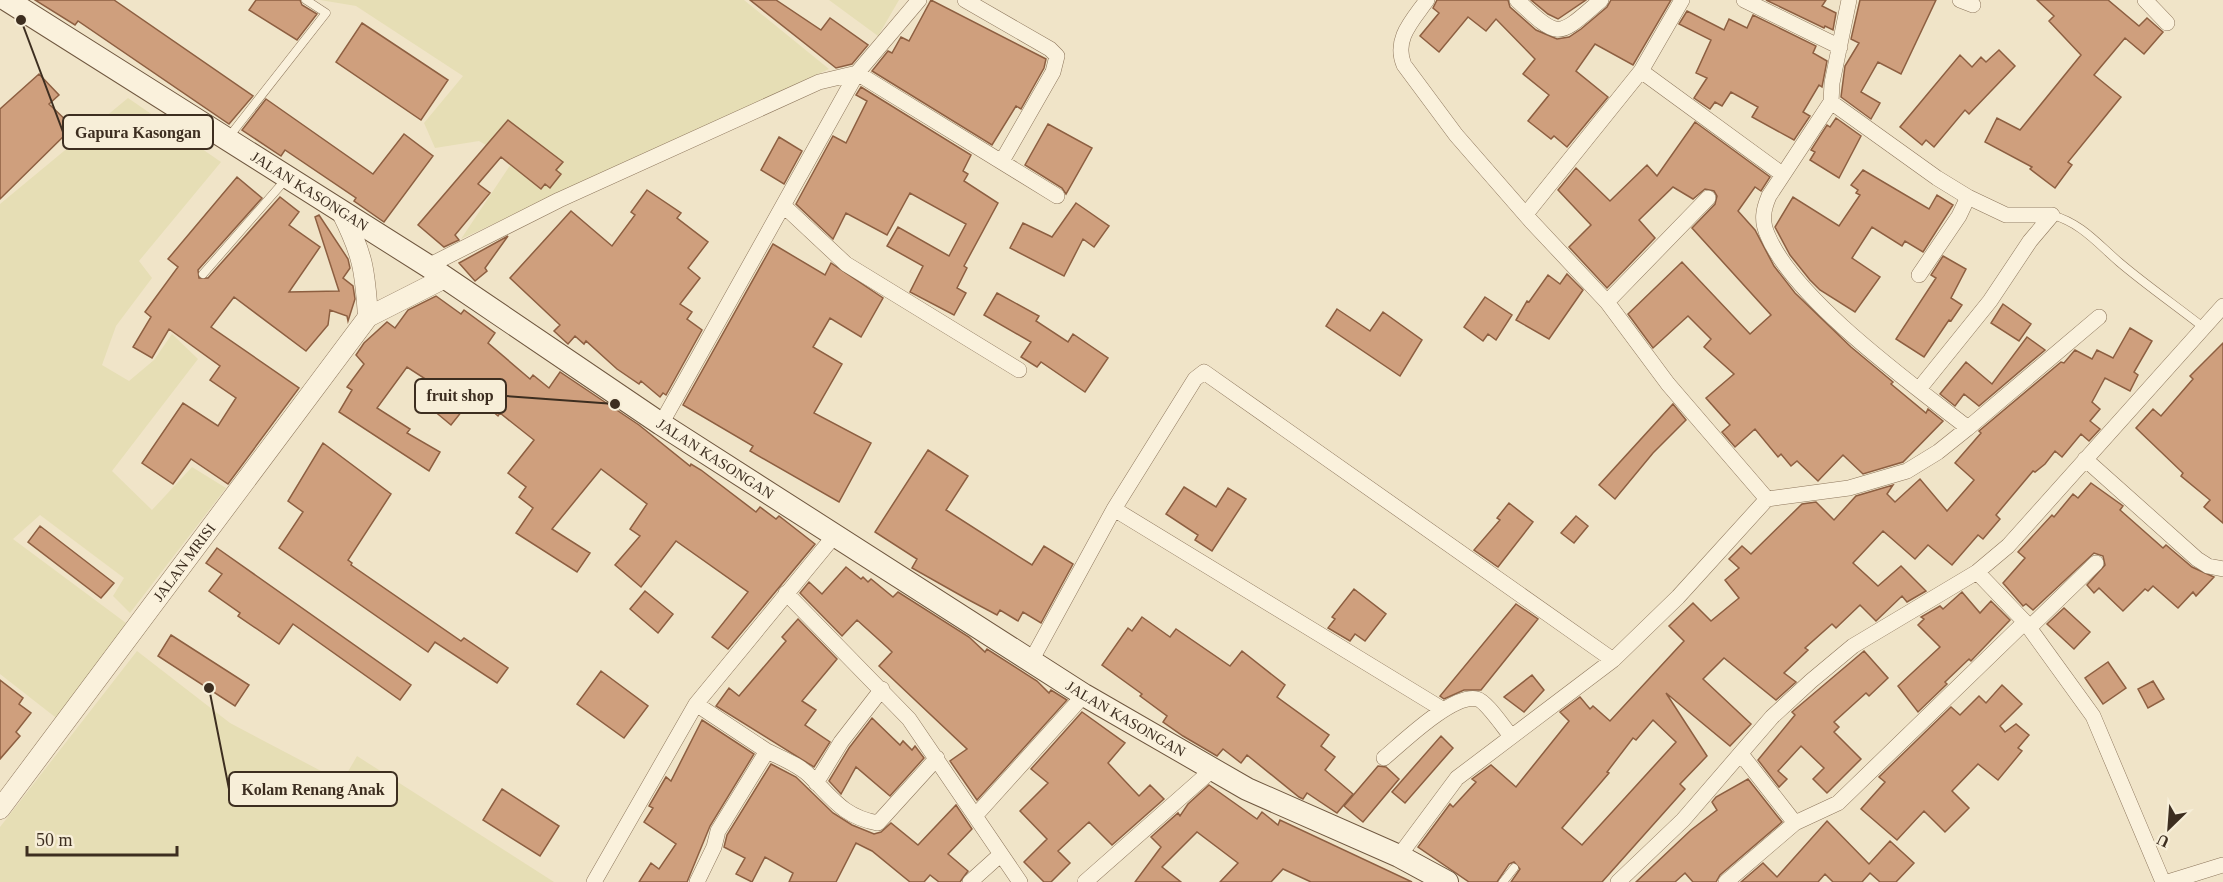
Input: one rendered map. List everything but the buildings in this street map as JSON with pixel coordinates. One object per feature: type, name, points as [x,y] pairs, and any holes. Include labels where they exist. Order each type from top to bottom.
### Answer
[{"type":"main road","name":"JALAN KASONGAN","points":[[7,0],[436,272],[661,424],[1084,695],[1212,770],[1278,803],[1399,856],[1443,881]]},
{"type":"street","points":[[661,424],[857,73],[919,0]]},
{"type":"street","points":[[965,0],[1050,49],[1057,56],[1053,72],[1002,161]]},
{"type":"street","points":[[1427,0],[1401,40],[1400,56],[1404,65],[1456,135],[1607,302],[1668,384],[1767,499]]},
{"type":"street","points":[[1517,0],[1545,26],[1560,31],[1568,28],[1601,0]]},
{"type":"street","points":[[1526,214],[1641,71],[1682,0]]},
{"type":"street","points":[[1744,0],[1840,47]]},
{"type":"street","points":[[1849,0],[1832,82],[1831,102],[1782,174],[1763,210],[1768,236],[1787,266],[1812,295],[1918,388],[1968,428]]},
{"type":"street","points":[[2145,0],[2167,23]]},
{"type":"street","points":[[1641,71],[1782,174]]},
{"type":"street","points":[[368,317],[436,272],[559,201],[819,82],[857,73],[1058,196]]},
{"type":"street","points":[[1831,102],[1937,178],[1968,197],[2006,214],[2052,215]]},
{"type":"street","points":[[1919,275],[1959,216],[1968,197]]},
{"type":"street","points":[[1607,302],[1708,198]]},
{"type":"street","points":[[784,207],[846,264],[1019,370]]},
{"type":"street","points":[[342,213],[359,248],[365,267],[368,317]]},
{"type":"street","points":[[1918,388],[1990,301],[2030,241],[2052,215]]},
{"type":"street","points":[[1618,882],[1683,820],[1772,717],[1853,646],[1977,572],[2008,546],[2223,306]]},
{"type":"street","points":[[1399,856],[1457,778],[1613,660],[1678,597],[1767,499],[1878,482],[1907,471],[1938,452],[1968,428],[2099,316]]},
{"type":"street","name":"JALAN MRISI","points":[[0,809],[368,317]]},
{"type":"street","points":[[1031,662],[1114,508],[1195,379],[1204,372],[1613,660]]},
{"type":"street","points":[[2085,459],[2197,560],[2208,566],[2223,569]]},
{"type":"street","points":[[1114,508],[1442,709]]},
{"type":"street","points":[[594,882],[696,704],[835,535]]},
{"type":"street","points":[[1726,882],[1795,823],[1838,803],[2096,563]]},
{"type":"street","points":[[1977,572],[2027,625],[2094,716],[2163,882]]},
{"type":"street","points":[[786,593],[882,688],[909,719],[1020,882]]},
{"type":"street","points":[[816,783],[841,742],[882,688]]},
{"type":"street","points":[[976,815],[1084,695]]},
{"type":"street","points":[[1384,758],[1442,709],[1470,699],[1479,699],[1511,736]]},
{"type":"street","points":[[696,704],[767,752],[811,776],[849,814],[878,823],[937,758]]},
{"type":"street","points":[[698,882],[718,831],[767,752]]},
{"type":"street","points":[[1741,754],[1795,823]]},
{"type":"street","points":[[1085,882],[1212,770]]},
{"type":"street","points":[[970,882],[1000,855]]},
{"type":"street","points":[[2168,882],[2223,865]]},
{"type":"lane","points":[[227,140],[326,13],[306,0]]},
{"type":"lane","points":[[203,274],[287,178]]},
{"type":"lane","points":[[2052,215],[2066,219],[2086,231],[2119,261],[2203,327]]},
{"type":"lane","points":[[1503,882],[1514,868]]},
{"type":"shaded area","points":[[320,0],[744,0],[829,69],[461,239],[513,161],[479,141],[435,148],[424,123],[463,76],[356,6]]},
{"type":"shaded area","points":[[829,0],[899,0],[878,36]]},
{"type":"shaded area","points":[[128,98],[221,162],[139,261],[152,278],[116,326],[102,365],[129,381],[154,360],[172,334],[198,359],[112,471],[152,510],[192,467],[226,488],[130,613],[113,596],[124,578],[40,515],[13,539],[126,623],[64,724],[0,674],[0,204]]},
{"type":"shaded area","points":[[137,651],[230,723],[342,782],[357,756],[554,882],[0,882],[0,827]]},
{"type":"place","name":"Gapura Kasongan","points":[[21,20]]},
{"type":"place","name":"fruit shop","points":[[615,404]]},
{"type":"place","name":"Kolam Renang Anak","points":[[209,688]]}]
